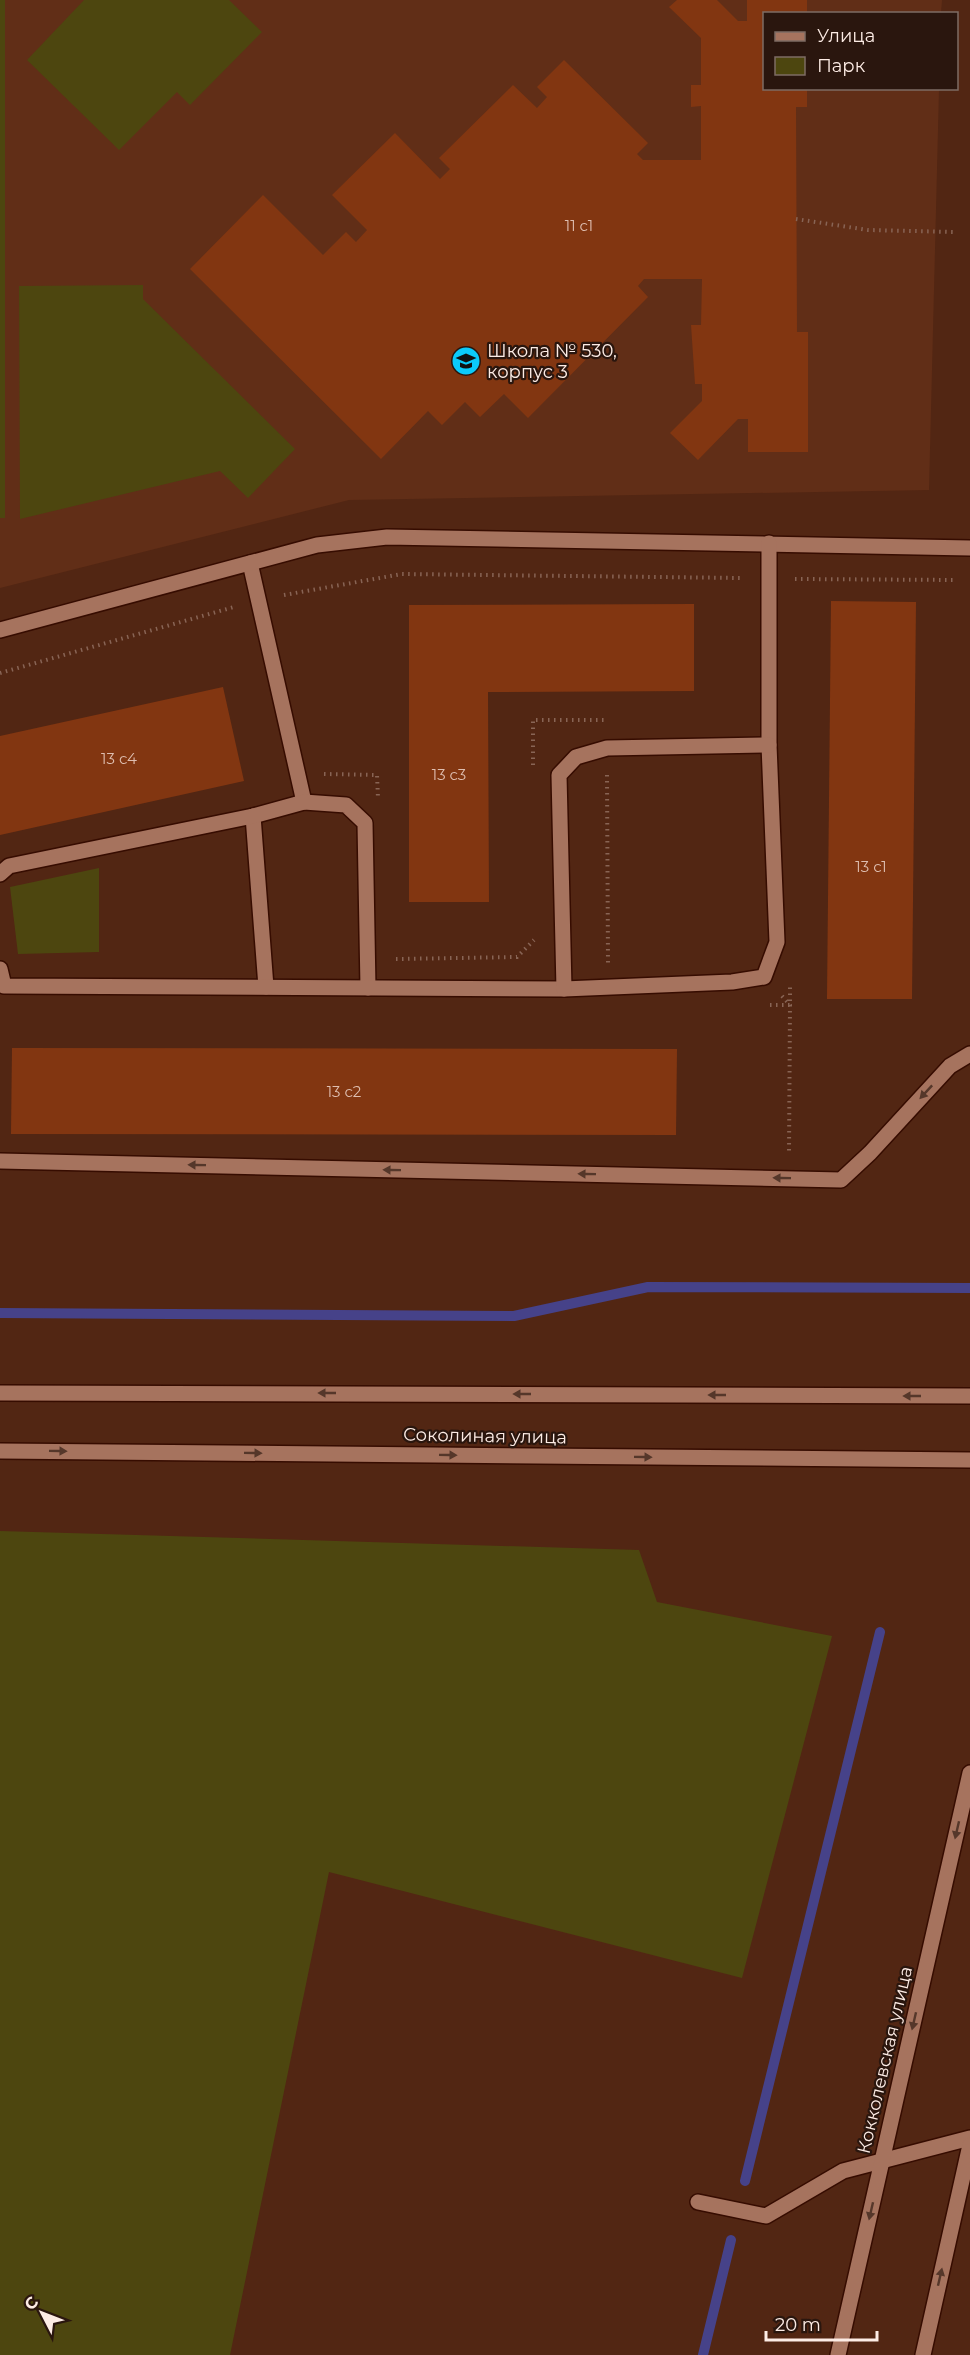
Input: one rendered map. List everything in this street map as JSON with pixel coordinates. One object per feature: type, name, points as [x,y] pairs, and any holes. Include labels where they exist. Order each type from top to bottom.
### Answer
[{"type":"street","points":[[0,630],[317,545],[387,537],[970,548]]},
{"type":"street","points":[[0,969],[3,986],[564,989],[732,982],[764,977],[777,942],[770,745],[769,543]]},
{"type":"street","points":[[250,563],[304,802]]},
{"type":"street","points":[[564,989],[559,775],[576,757],[607,748],[770,745]]},
{"type":"street","points":[[0,874],[9,866],[252,816],[304,802],[346,805],[365,823],[368,988]]},
{"type":"street","points":[[252,816],[266,987]]},
{"type":"street","points":[[0,1161],[841,1180],[870,1153],[950,1066],[970,1054]]},
{"type":"street","points":[[0,1393],[970,1396]]},
{"type":"street","name":"Соколиная улица","points":[[0,1451],[970,1460]]},
{"type":"street","name":"Кокколевская улица","points":[[838,2355],[970,1773]]},
{"type":"street","points":[[698,2202],[765,2216],[843,2171],[970,2138]]},
{"type":"street","points":[[923,2355],[970,2145]]},
{"type":"path","points":[[796,219],[868,230],[956,232]]},
{"type":"path","points":[[284,607],[281,596],[402,574],[956,580]]},
{"type":"path","points":[[0,673],[259,601]]},
{"type":"path","points":[[533,767],[533,720],[614,719]]},
{"type":"path","points":[[607,748],[609,987]]},
{"type":"path","points":[[320,762],[323,774],[377,775],[378,809]]},
{"type":"path","points":[[387,952],[395,959],[517,957],[534,942],[534,930]]},
{"type":"path","points":[[764,977],[790,1005]]},
{"type":"path","points":[[788,1178],[789,981]]},
{"type":"path","points":[[766,1005],[790,1005]]},
{"type":"path","points":[[777,1153],[799,1153]]},
{"type":"shaded area","name":"Школа № 530, корпус 3","points":[[0,0],[942,0],[941,12],[763,12],[763,90],[939,90],[929,490],[349,500],[0,588]]},
{"type":"green space","points":[[0,0],[5,0],[5,518],[0,518]]},
{"type":"green space","points":[[84,0],[229,0],[262,32],[190,105],[177,92],[119,150],[27,60]]},
{"type":"green space","points":[[143,285],[143,299],[295,449],[248,498],[220,471],[20,519],[19,286]]},
{"type":"green space","points":[[99,868],[99,952],[18,954],[10,887]]},
{"type":"green space","points":[[0,1531],[639,1550],[657,1602],[832,1636],[742,1978],[329,1872],[230,2355],[0,2355]]},
{"type":"building","points":[[677,0],[717,0],[738,21],[747,21],[747,0],[807,0],[807,12],[763,12],[763,90],[807,90],[807,107],[796,107],[797,332],[808,332],[808,452],[748,452],[748,419],[738,419],[698,460],[670,433],[702,401],[702,384],[695,384],[691,325],[701,325],[702,279],[644,279],[638,286],[648,297],[528,418],[504,394],[480,417],[465,402],[442,425],[428,411],[381,459],[190,269],[263,195],[323,255],[346,232],[356,242],[367,230],[332,195],[395,133],[440,179],[450,169],[439,158],[513,85],[537,108],[547,97],[537,87],[564,60],[648,143],[637,154],[643,160],[701,160],[701,106],[691,107],[691,85],[701,85],[701,38],[669,7]]},
{"type":"building","points":[[831,601],[916,602],[912,999],[827,999]]},
{"type":"building","points":[[694,604],[694,691],[488,692],[489,902],[409,902],[409,605]]},
{"type":"building","points":[[223,687],[244,781],[0,835],[0,736]]},
{"type":"building","points":[[12,1048],[677,1049],[676,1135],[11,1134]]},
{"type":"waterway","points":[[0,1313],[514,1316],[648,1287],[970,1288]]},
{"type":"waterway","points":[[745,2181],[880,1632]]},
{"type":"waterway","points":[[703,2355],[731,2240]]},
{"type":"place","name":"Школа № 530, корпус 3","points":[[466,361]]}]
